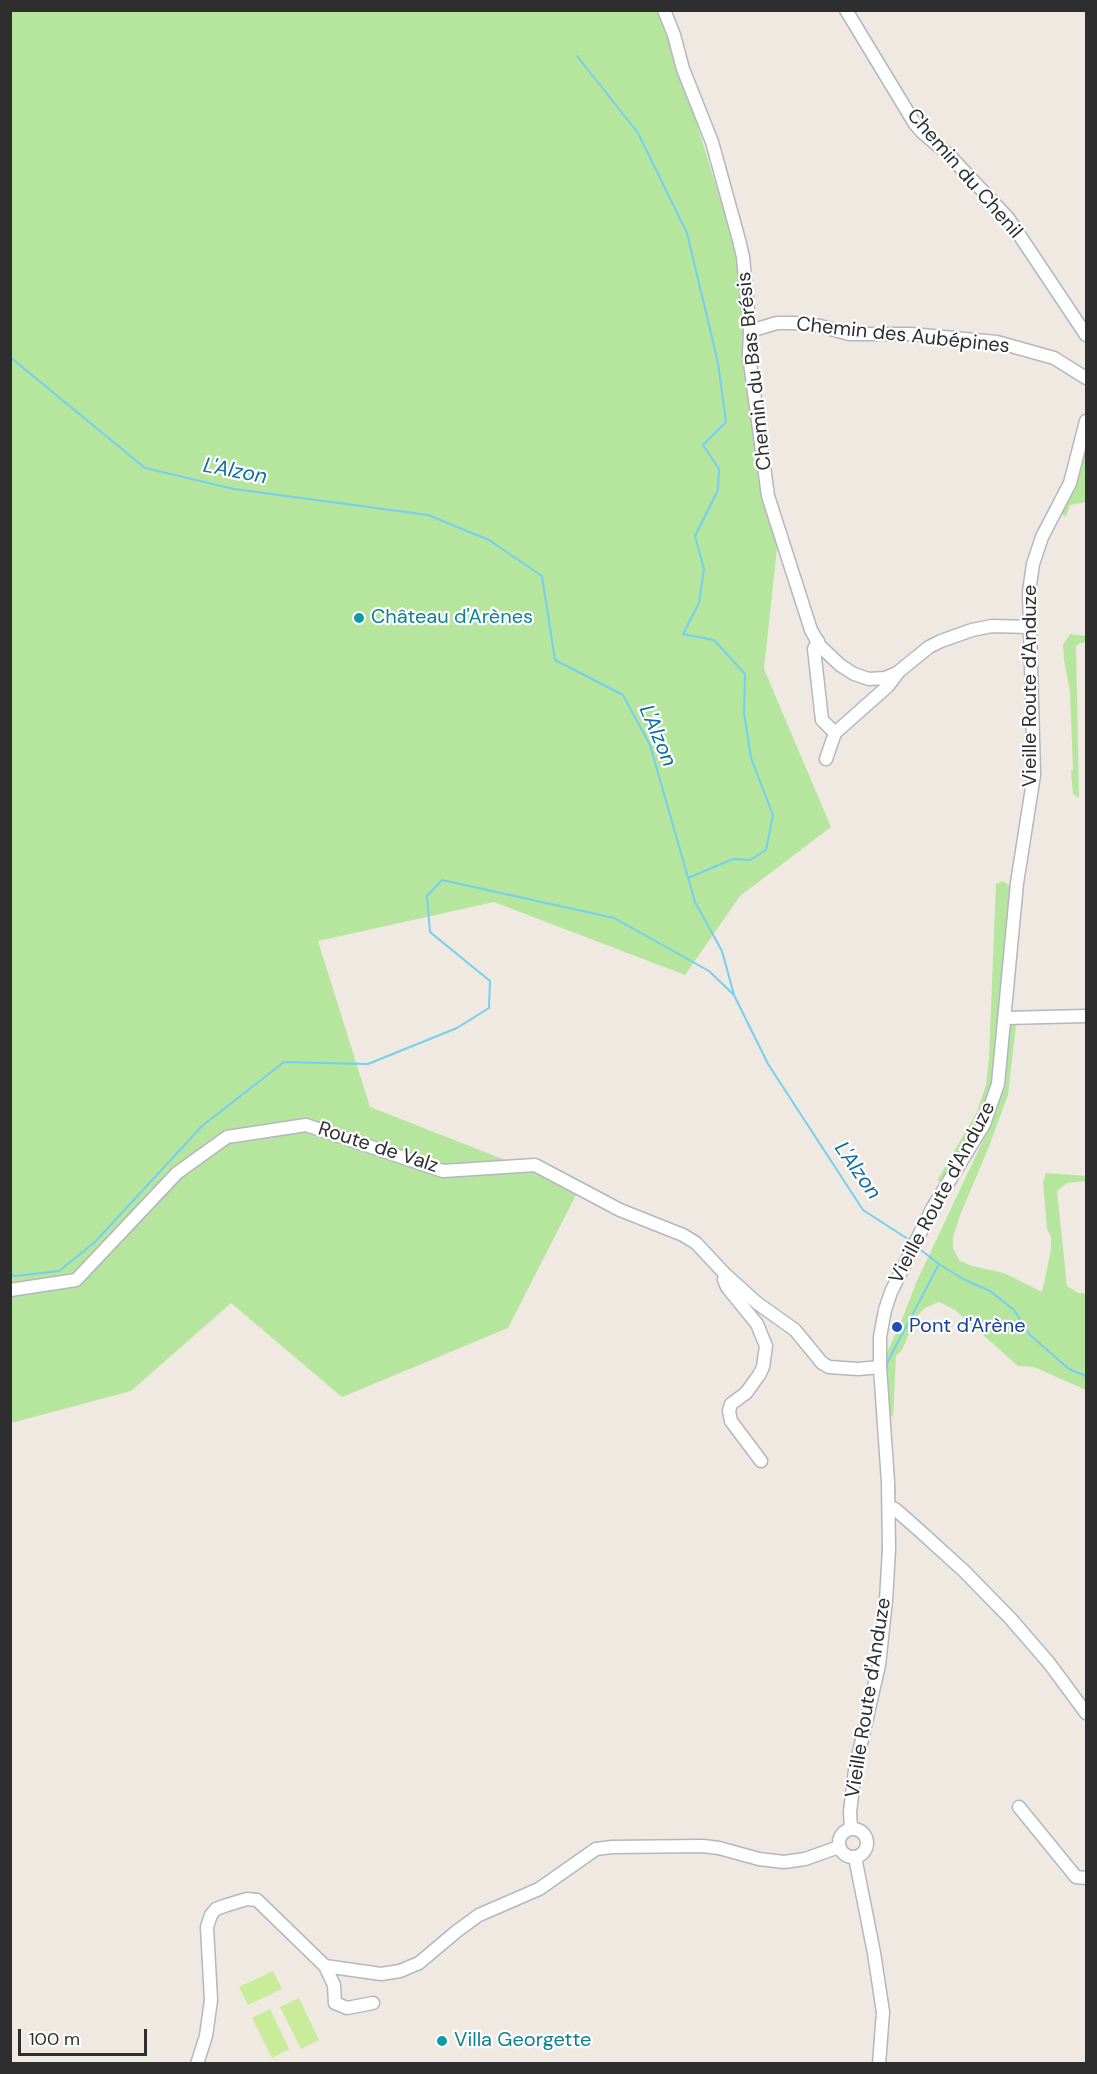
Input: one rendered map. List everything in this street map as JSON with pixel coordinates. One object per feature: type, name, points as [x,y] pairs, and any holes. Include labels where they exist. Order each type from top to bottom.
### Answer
[{"type":"street","name":"Chemin du Bas Brésis","points":[[664,10],[674,35],[683,69],[712,142],[739,240],[743,257],[750,331],[749,355],[768,496],[804,611],[818,641],[840,665],[854,674],[869,679],[885,678],[897,673],[941,640],[992,626],[1030,627]]},
{"type":"street","name":"Chemin du Chenil","points":[[846,10],[915,124],[949,155],[1008,218],[1086,336]]},
{"type":"street","name":"Chemin des Aubépines","points":[[750,331],[777,323],[795,323],[820,326],[849,334],[911,334],[997,342],[1054,358],[1086,378]]},
{"type":"street","name":"Vieille Route d'Anduze","points":[[851,1829],[850,1812],[855,1770],[879,1665],[889,1549],[889,1507],[879,1367],[883,1319],[891,1292],[932,1209],[984,1125],[998,1084],[1017,883],[1034,775],[1029,592],[1042,537],[1070,483],[1086,421]]},
{"type":"street","points":[[818,641],[814,649],[822,720],[835,733]]},
{"type":"street","name":"Chemin du Bas Brésis","points":[[826,759],[835,733],[888,686],[897,673]]},
{"type":"street","points":[[1005,1018],[1086,1016]]},
{"type":"street","name":"Route de Valz","points":[[10,1290],[76,1280],[177,1173],[227,1137],[306,1125],[443,1171],[536,1165],[620,1210],[683,1235],[701,1247],[725,1274],[757,1303],[795,1330],[822,1363],[829,1367],[858,1369],[879,1367]]},
{"type":"street","points":[[725,1274],[724,1280],[727,1287],[756,1324],[766,1346],[763,1367],[759,1375],[746,1393],[731,1404],[729,1411],[731,1421],[761,1461]]},
{"type":"street","points":[[889,1507],[895,1509],[964,1571],[1010,1618],[1049,1663],[1086,1713]]},
{"type":"street","points":[[1019,1807],[1076,1877],[1086,1878]]},
{"type":"street","points":[[851,1829],[859,1830],[865,1835],[867,1842],[866,1849],[855,1857],[842,1853],[839,1847],[841,1835],[851,1829]]},
{"type":"street","points":[[325,1966],[381,1974],[400,1971],[419,1963],[479,1915],[539,1889],[596,1850],[612,1847],[703,1846],[759,1859],[784,1862],[805,1859],[839,1847]]},
{"type":"street","points":[[855,1857],[884,2012],[879,2064]]},
{"type":"street","points":[[197,2064],[206,2036],[212,2000],[207,1927],[216,1909],[247,1899],[256,1900],[325,1966],[334,1985],[335,2003],[347,2008],[373,2003]]},
{"type":"green space","points":[[10,11],[662,11],[739,260],[778,539],[764,669],[831,827],[740,896],[685,975],[494,902],[318,941],[370,1107],[579,1189],[508,1328],[342,1397],[231,1303],[131,1391],[11,1423]]},
{"type":"green space","points":[[1086,437],[1086,502],[1070,505],[1066,517],[1059,512]]},
{"type":"green space","points":[[1070,634],[1086,636],[1086,643],[1076,646],[1079,798],[1073,794],[1070,691],[1063,645]]},
{"type":"green space","points":[[1003,881],[1011,887],[994,1080],[977,1124],[964,1149],[941,1181],[937,1181],[977,1112],[986,1085],[996,884]]},
{"type":"green space","points":[[1010,1018],[1050,1021],[1016,1025],[1008,1095],[960,1215],[953,1237],[953,1248],[959,1260],[972,1266],[1004,1273],[1042,1292],[1051,1250],[1043,1182],[1046,1173],[1086,1176],[1086,1181],[1067,1183],[1057,1191],[1067,1286],[1078,1293],[1086,1293],[1086,1390],[1034,1367],[1018,1366],[955,1310],[939,1302],[925,1308],[916,1317],[902,1350],[896,1356],[893,1417],[887,1412],[884,1359],[916,1283],[989,1128]]},
{"type":"green space","points":[[273,1971],[282,1989],[248,2005],[239,1987]]},
{"type":"green space","points":[[299,1998],[319,2040],[301,2049],[280,2007]]},
{"type":"green space","points":[[270,2009],[289,2049],[272,2058],[252,2018]]},
{"type":"waterway","points":[[577,56],[638,133],[687,233],[718,363],[726,422],[703,445],[719,469],[718,490],[695,536],[704,569],[699,603],[683,634],[714,640],[745,674],[744,713],[751,758],[773,815],[766,850],[750,860],[733,859],[688,878]]},
{"type":"waterway","name":"L'Alzon","points":[[10,357],[145,468],[234,489],[428,515],[489,540],[542,576],[555,660],[623,695],[650,745],[695,902],[722,951],[734,995],[768,1064],[863,1210],[911,1241]]},
{"type":"waterway","points":[[10,1274],[15,1276],[59,1271],[95,1242],[202,1126],[284,1062],[368,1064],[457,1028],[489,1008],[490,981],[430,932],[427,896],[442,880],[614,918],[709,971],[734,995]]},
{"type":"waterway","name":"L'Alzon","points":[[917,1247],[963,1279],[990,1291],[1014,1310],[1030,1335],[1069,1369],[1086,1376]]},
{"type":"waterway","points":[[886,1375],[887,1363],[939,1264]]},
{"type":"waterway","points":[[894,1485],[895,1494]]},
{"type":"place","name":"Château d'Arènes","points":[[359,618]]},
{"type":"place","name":"Pont d'Arène","points":[[897,1327]]},
{"type":"place","name":"Villa Georgette","points":[[442,2041]]}]
